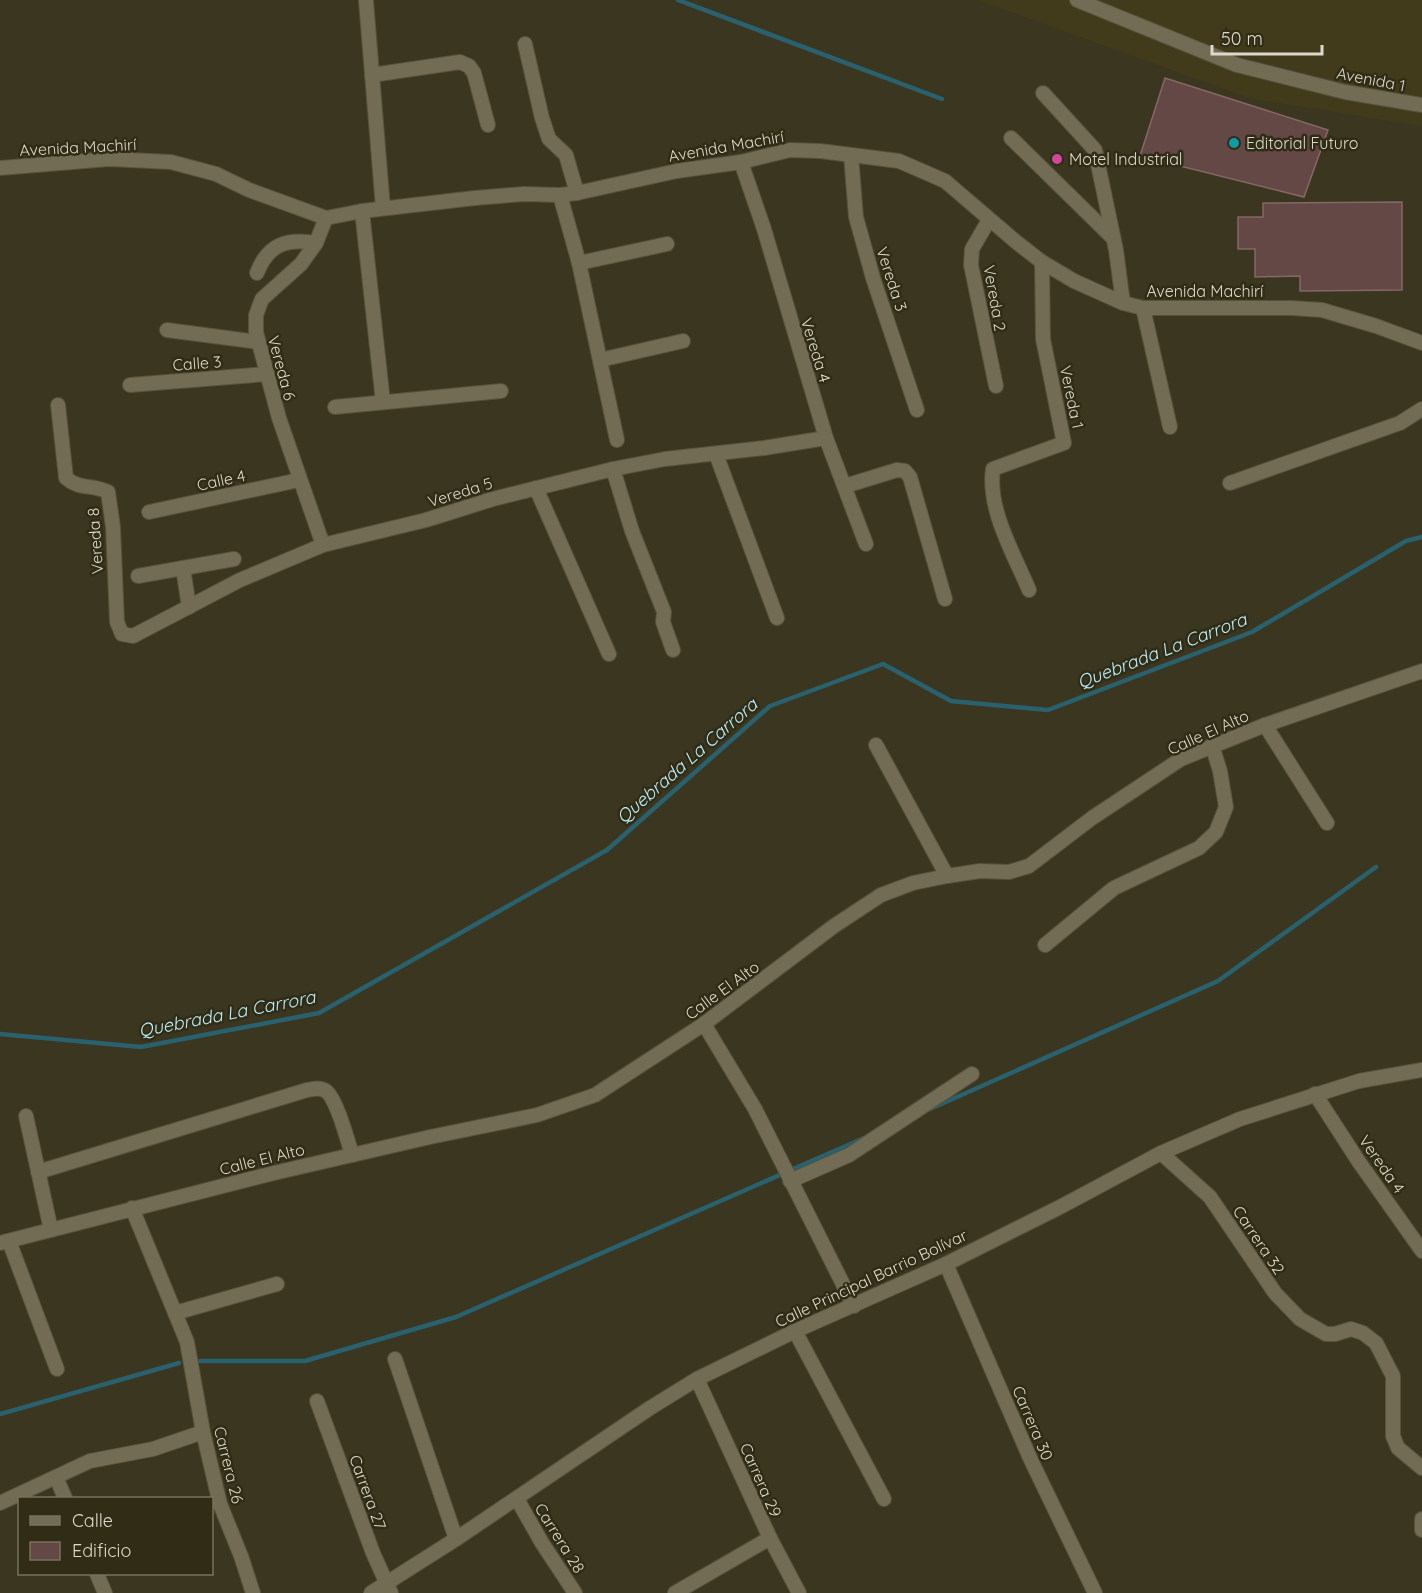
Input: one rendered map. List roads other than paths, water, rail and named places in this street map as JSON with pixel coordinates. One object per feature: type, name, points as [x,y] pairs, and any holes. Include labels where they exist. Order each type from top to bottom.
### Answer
[{"type":"street","name":"Avenida 1","points":[[1080,0],[1238,65],[1345,92],[1422,105]]},
{"type":"street","points":[[366,1],[383,208]]},
{"type":"street","points":[[525,44],[549,139],[566,155],[577,193]]},
{"type":"street","points":[[372,75],[460,62],[469,66],[474,73],[488,125]]},
{"type":"street","points":[[1043,93],[1095,150],[1113,238],[1123,303]]},
{"type":"street","points":[[1011,138],[1113,238]]},
{"type":"street","name":"Avenida Machirí","points":[[0,168],[109,159],[171,162],[216,174],[249,190],[326,218],[383,208],[524,194],[577,193],[677,171],[741,162],[790,150],[820,151],[898,161],[945,181],[1042,262],[1074,281],[1123,303],[1143,308],[1322,310],[1376,326],[1422,344]]},
{"type":"street","name":"Vereda 3","points":[[851,155],[856,217],[873,278],[916,410]]},
{"type":"street","name":"Vereda 4","points":[[741,162],[764,229],[826,438],[866,544]]},
{"type":"street","points":[[560,195],[579,263],[616,440]]},
{"type":"street","points":[[362,211],[383,402]]},
{"type":"street","name":"Vereda 6","points":[[323,545],[299,480],[267,374],[256,332],[256,315],[262,299],[301,264],[316,243],[326,218]]},
{"type":"street","name":"Vereda 2","points":[[989,220],[972,249],[971,264],[996,386]]},
{"type":"street","points":[[257,273],[261,261],[275,247],[289,242],[316,243]]},
{"type":"street","points":[[579,263],[667,244]]},
{"type":"street","name":"Vereda 1","points":[[1029,590],[995,509],[991,483],[993,469],[1064,443],[1043,339],[1042,262]]},
{"type":"street","points":[[1143,308],[1170,427]]},
{"type":"street","points":[[167,330],[258,342]]},
{"type":"street","points":[[600,360],[683,341]]},
{"type":"street","name":"Calle 3","points":[[130,385],[267,374]]},
{"type":"street","points":[[335,407],[501,391]]},
{"type":"street","name":"Vereda 8","points":[[58,405],[66,478],[75,486],[99,487],[108,492],[113,527],[117,622],[122,634]]},
{"type":"street","points":[[1230,483],[1400,423],[1422,409]]},
{"type":"street","name":"Vereda 5","points":[[122,634],[133,636],[240,580],[323,545],[426,520],[536,488],[613,469],[665,459],[764,448],[826,438]]},
{"type":"street","points":[[716,454],[777,618]]},
{"type":"street","points":[[613,469],[632,531],[664,612],[663,622],[673,650]]},
{"type":"street","points":[[845,486],[897,471],[905,471],[910,477],[945,599]]},
{"type":"street","name":"Calle 4","points":[[149,512],[299,480]]},
{"type":"street","points":[[536,488],[609,654]]},
{"type":"street","points":[[138,576],[234,559]]},
{"type":"street","points":[[183,568],[189,607]]},
{"type":"street","name":"Calle El Alto","points":[[5,1242],[132,1208],[352,1155],[537,1115],[595,1095],[705,1024],[834,926],[881,895],[913,883],[947,876],[980,871],[1009,872],[1029,866],[1092,818],[1181,759],[1265,725],[1422,671]]},
{"type":"street","points":[[1265,725],[1327,822]]},
{"type":"street","points":[[876,745],[947,876]]},
{"type":"street","points":[[1046,945],[1114,888],[1199,848],[1216,832],[1226,807],[1220,771],[1212,745]]},
{"type":"street","points":[[705,1024],[756,1109],[854,1306]]},
{"type":"street","name":"Calle Principal Barrio Bolívar","points":[[371,1593],[388,1589],[456,1539],[650,1408],[697,1379],[795,1331],[946,1264],[1161,1153],[1240,1119],[1359,1082],[1422,1070]]},
{"type":"street","points":[[790,1181],[849,1155],[972,1074]]},
{"type":"street","points":[[38,1172],[320,1088],[328,1092],[332,1099],[346,1132],[352,1155]]},
{"type":"street","name":"Vereda 4","points":[[1316,1094],[1359,1162],[1422,1251]]},
{"type":"street","points":[[26,1116],[51,1230]]},
{"type":"street","name":"Carrera 32","points":[[1161,1153],[1210,1197],[1275,1293],[1300,1319],[1326,1334],[1351,1329],[1363,1333],[1376,1343],[1393,1376],[1393,1436],[1398,1448],[1422,1468]]},
{"type":"street","name":"Carrera 26","points":[[132,1208],[187,1342],[203,1432],[220,1504],[253,1593]]},
{"type":"street","points":[[5,1242],[57,1370]]},
{"type":"street","name":"Carrera 30","points":[[946,1264],[1030,1458],[1095,1593]]},
{"type":"street","points":[[175,1313],[277,1284]]},
{"type":"street","points":[[795,1331],[884,1499]]},
{"type":"street","points":[[395,1359],[456,1539]]},
{"type":"street","name":"Carrera 29","points":[[697,1379],[770,1538],[799,1593]]},
{"type":"street","name":"Carrera 27","points":[[317,1401],[388,1589]]},
{"type":"street","points":[[0,1503],[90,1461],[153,1449],[203,1432]]},
{"type":"street","points":[[56,1477],[65,1497]]},
{"type":"street","name":"Carrera 28","points":[[517,1499],[575,1593]]},
{"type":"street","points":[[1422,1519],[1422,1530]]},
{"type":"street","points":[[675,1593],[770,1538]]},
{"type":"street","points":[[97,1575],[105,1593]]},
{"type":"waterway","points":[[678,0],[942,99]]},
{"type":"waterway","name":"Quebrada La Carrora","points":[[0,1034],[141,1047],[319,1013],[607,850],[770,706],[883,664],[951,701],[1048,710],[1252,632],[1406,541],[1422,537]]},
{"type":"waterway","points":[[930,1109],[1218,981],[1376,867]]},
{"type":"waterway","points":[[200,1361],[305,1361],[456,1317],[864,1138]]},
{"type":"waterway","points":[[0,1414],[179,1363]]},
{"type":"place","name":"Editorial Futuro","points":[[1234,143]]},
{"type":"place","name":"Motel Industrial","points":[[1057,159]]}]
